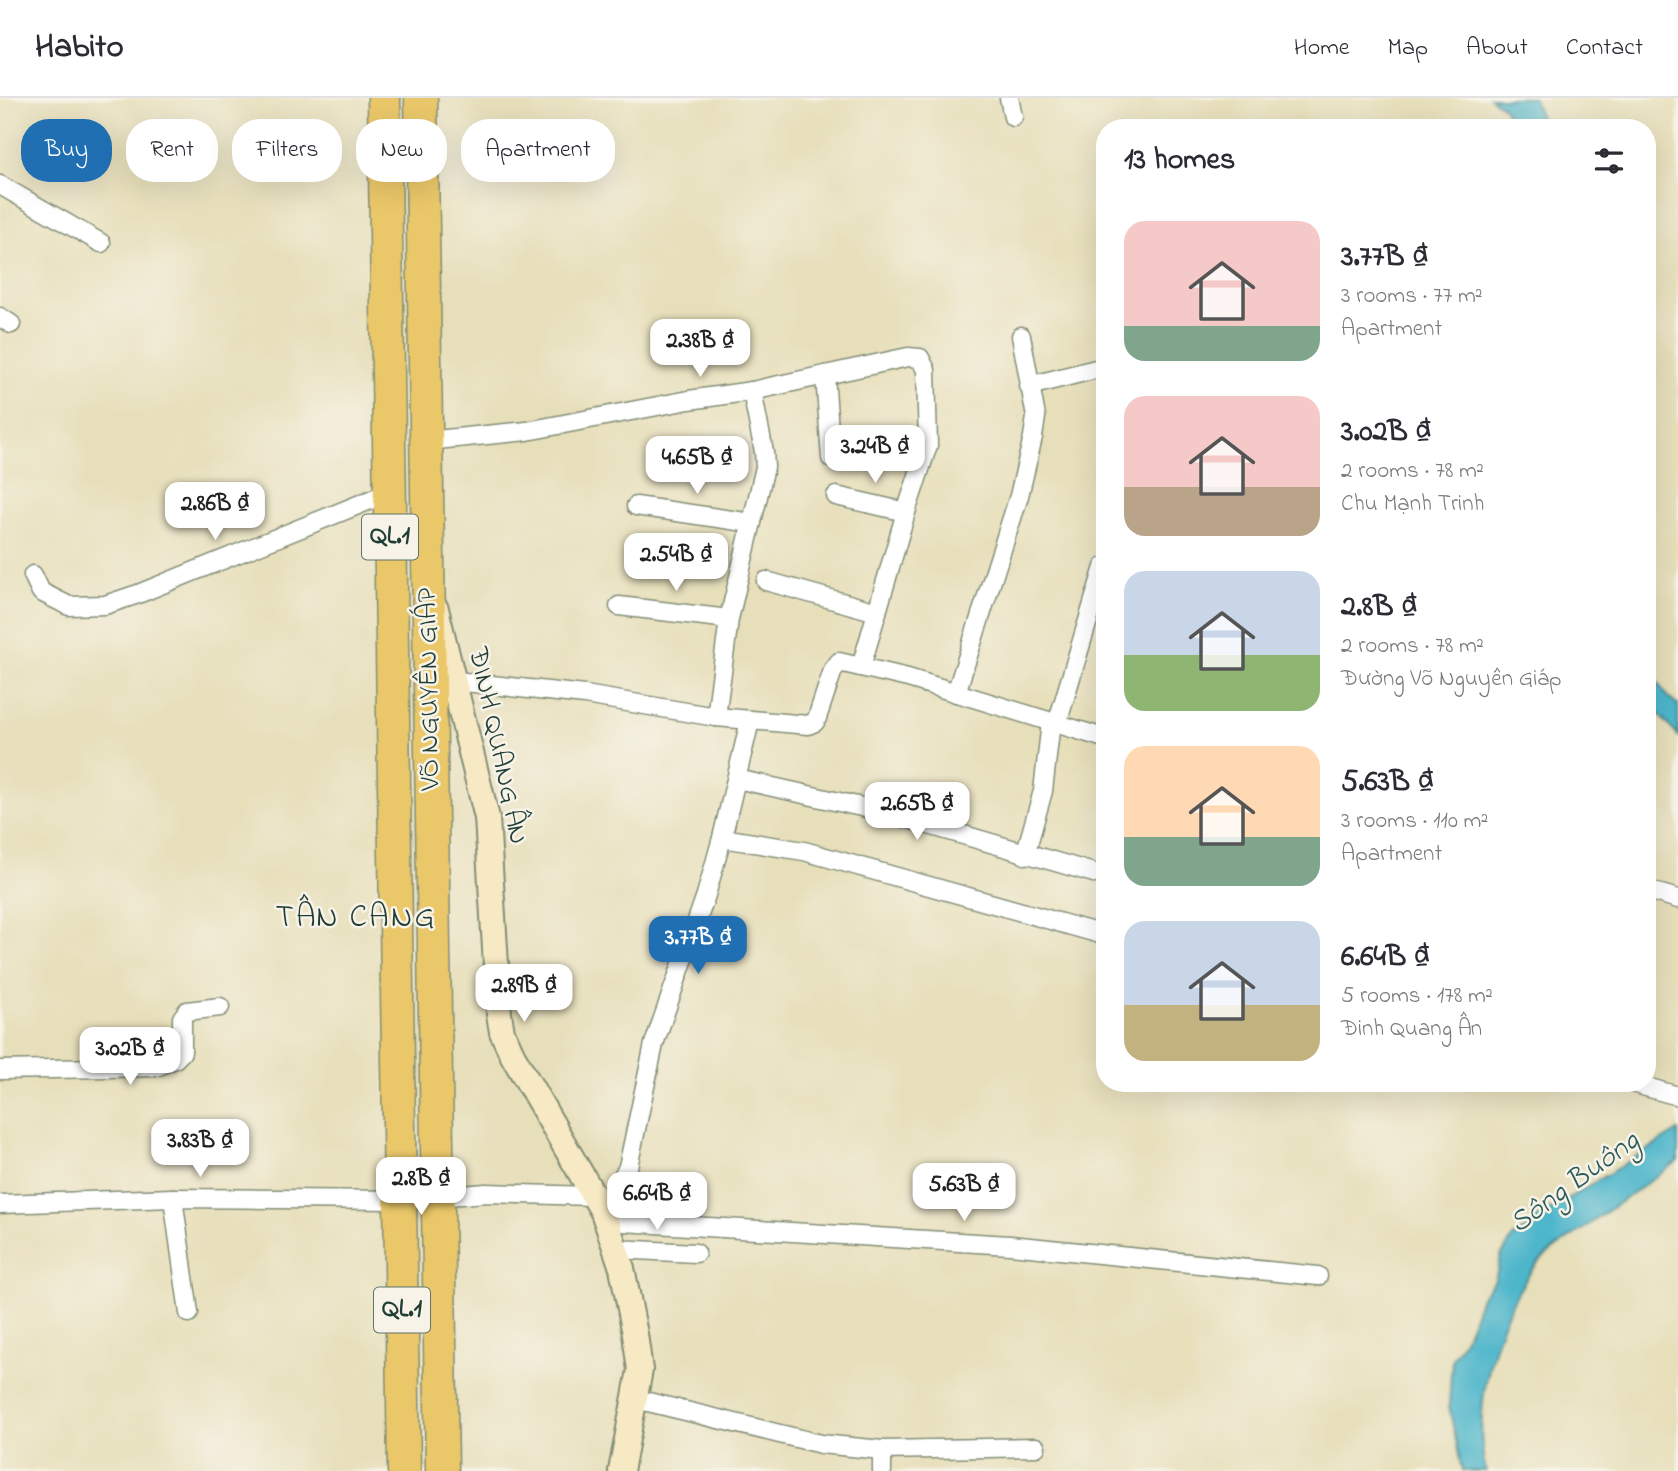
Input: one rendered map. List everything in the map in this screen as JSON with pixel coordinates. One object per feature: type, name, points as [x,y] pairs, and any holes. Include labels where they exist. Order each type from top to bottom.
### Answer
[{"type":"highway","name":"VÕ NGUYÊN GIÁP","points":[[384,98],[404,1471]]},
{"type":"highway","name":"VÕ NGUYÊN GIÁP","points":[[421,98],[442,1471]]},
{"type":"street","points":[[1009,98],[1013,117]]},
{"type":"street","points":[[0,185],[101,243]]},
{"type":"street","points":[[956,693],[1029,454],[1035,417],[1021,336]]},
{"type":"street","points":[[426,441],[527,431],[689,400],[752,391],[908,357],[920,358],[926,370],[929,445],[906,512],[861,667]]},
{"type":"street","points":[[1029,386],[1096,369]]},
{"type":"street","points":[[825,375],[831,458]]},
{"type":"street","points":[[716,717],[729,619],[765,467],[752,391]]},
{"type":"street","points":[[33,575],[41,592],[69,606],[105,605],[390,492]]},
{"type":"street","points":[[835,496],[906,512]]},
{"type":"street","points":[[636,506],[752,523]]},
{"type":"street","name":"ĐINH QUANG ÂN","points":[[428,548],[433,596],[456,681],[487,818],[502,1032],[601,1210],[622,1268],[640,1370],[621,1471]]},
{"type":"street","points":[[766,581],[877,612]]},
{"type":"street","points":[[1025,855],[1043,791],[1054,723],[1096,592]]},
{"type":"street","points":[[619,606],[729,619]]},
{"type":"street","points":[[456,681],[585,695],[716,717],[811,724],[817,718],[835,666],[839,662],[1096,735]]},
{"type":"street","points":[[601,1210],[628,1167],[654,1044],[706,895],[750,721]]},
{"type":"street","points":[[737,779],[888,813],[1096,874]]},
{"type":"street","points":[[722,838],[804,850],[1096,933]]},
{"type":"street","points":[[1656,893],[1678,899]]},
{"type":"street","points":[[0,1070],[156,1068],[166,1065],[182,1052],[182,1018],[187,1011],[220,1007]]},
{"type":"street","points":[[1656,1090],[1678,1096]]},
{"type":"street","points":[[0,1204],[400,1187],[438,1208],[486,1194],[601,1210],[1010,1245],[1318,1276]]},
{"type":"street","points":[[173,1198],[189,1313]]},
{"type":"street","points":[[616,1249],[696,1254]]},
{"type":"street","points":[[636,1399],[821,1444],[882,1450],[1036,1447]]},
{"type":"street","points":[[882,1450],[882,1471]]},
{"type":"water","points":[[1490,98],[1534,98],[1540,119],[1510,119],[1503,107]]},
{"type":"water","points":[[1656,680],[1668,697],[1678,705],[1678,736],[1656,711]]},
{"type":"water","name":"Sông Buông","points":[[1678,1131],[1678,1161],[1549,1252],[1519,1290],[1497,1339],[1484,1393],[1482,1446],[1486,1471],[1462,1471],[1449,1406],[1452,1359],[1467,1334],[1481,1297],[1495,1280],[1501,1256],[1513,1237],[1528,1228],[1541,1215]]},
{"type":"district","name":"TÂN CANG","points":[[356,918]]}]
